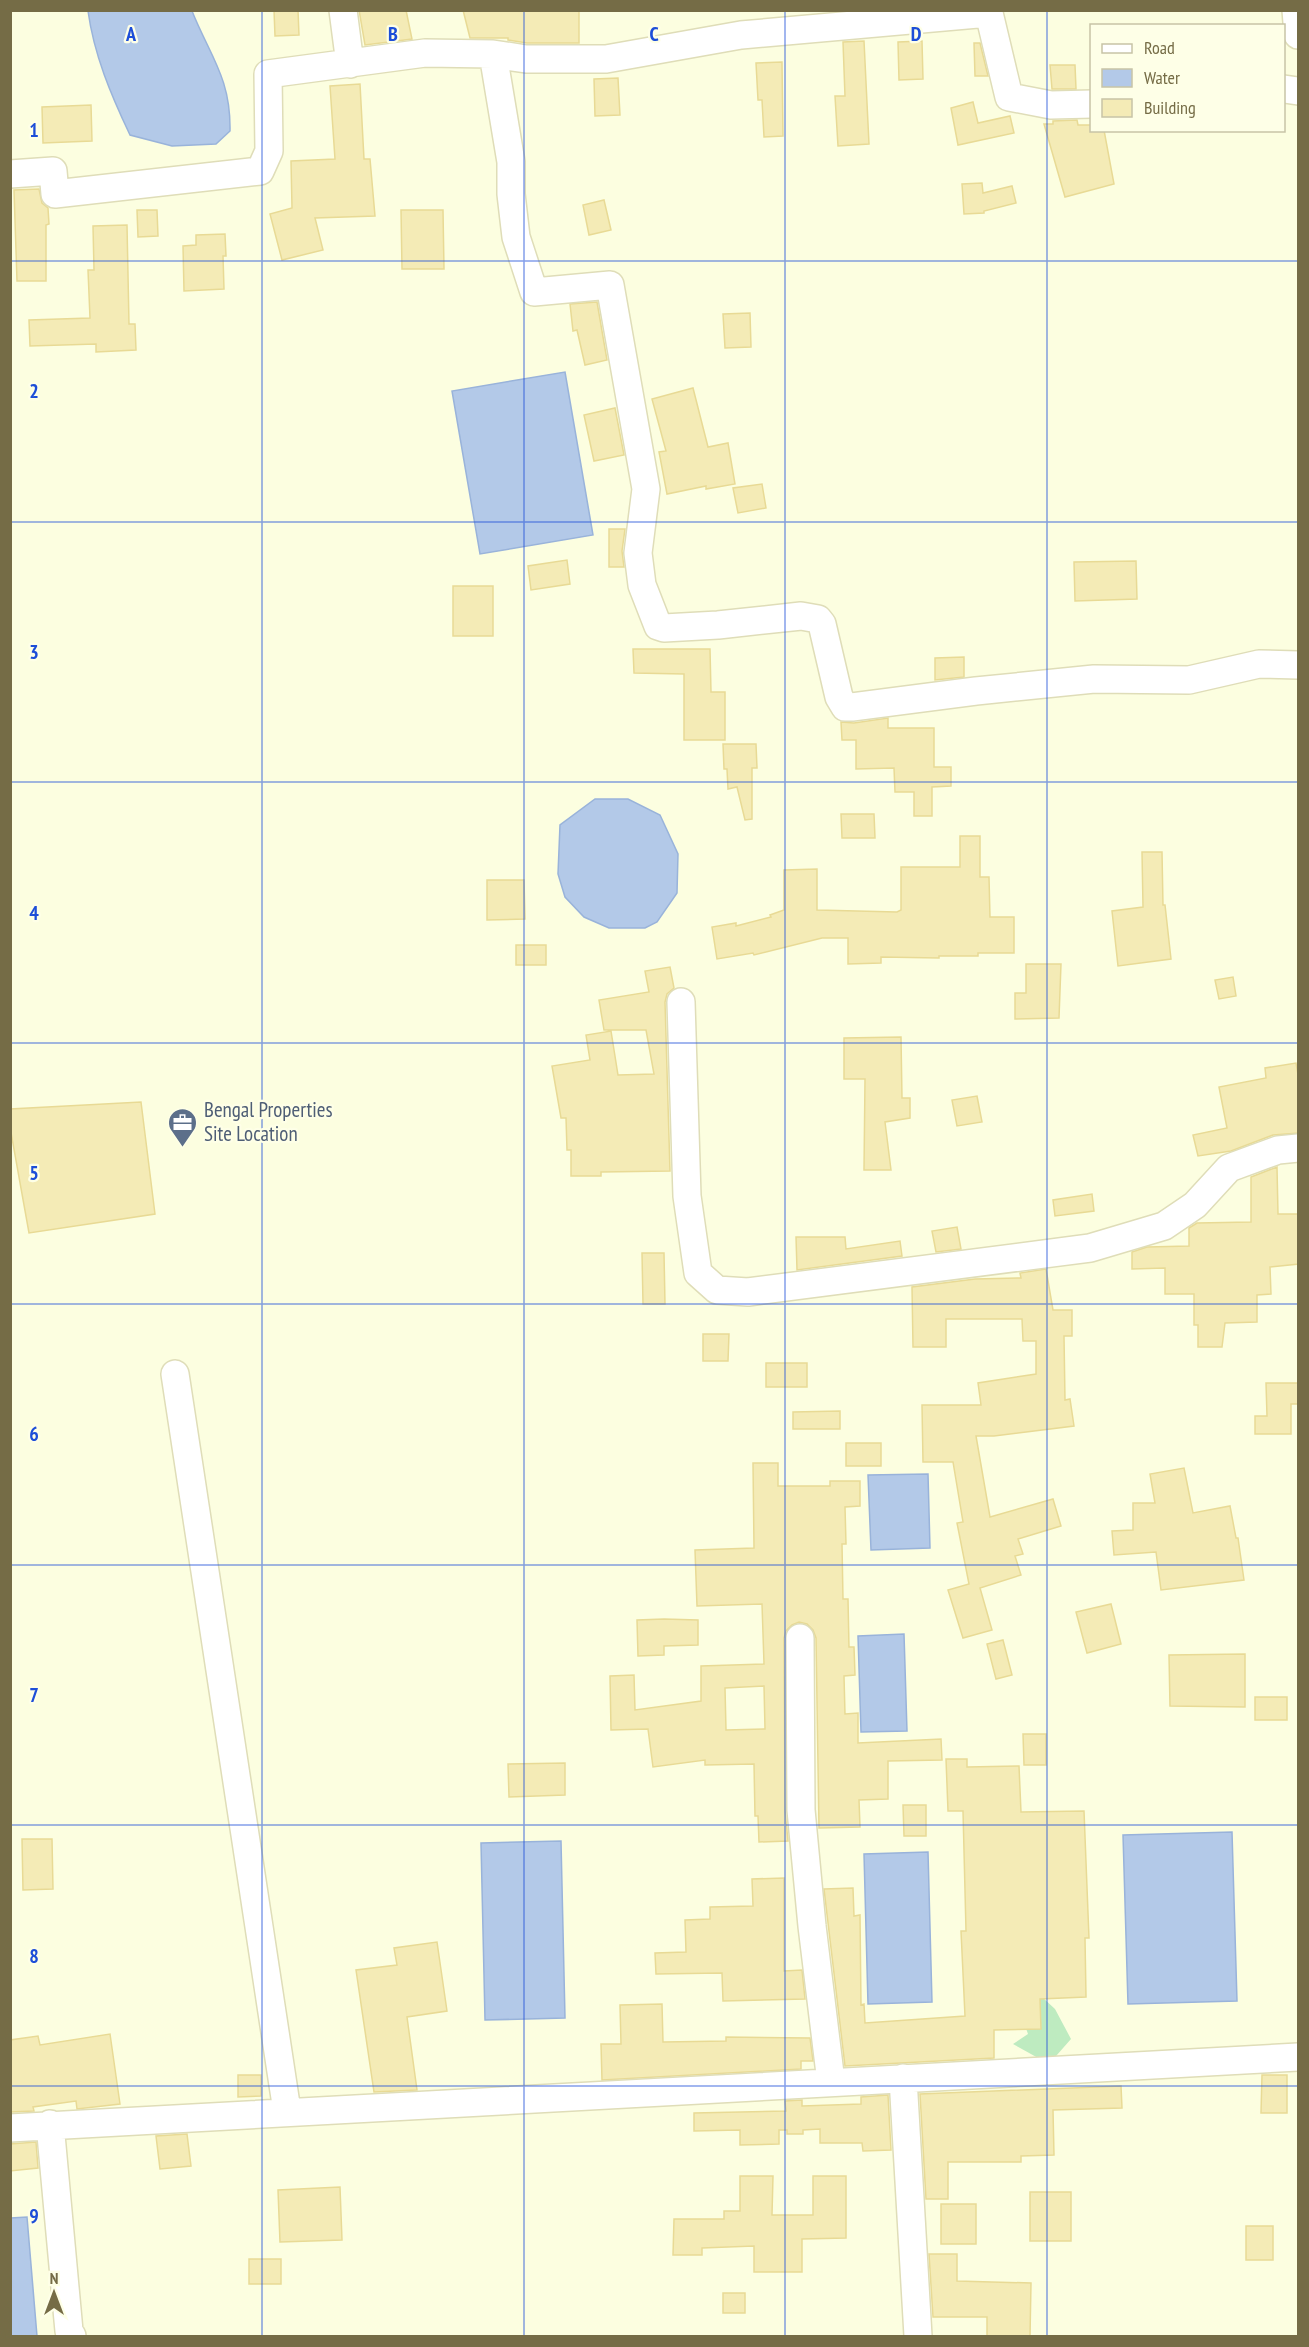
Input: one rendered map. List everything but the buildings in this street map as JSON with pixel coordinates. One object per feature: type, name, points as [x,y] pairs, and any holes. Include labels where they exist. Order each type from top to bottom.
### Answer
[{"type":"street","points":[[343,10],[350,64]]},
{"type":"street","points":[[1296,10],[1299,35]]},
{"type":"street","points":[[10,174],[53,171],[55,194],[260,171],[269,151],[268,74],[425,53],[493,54],[526,59],[606,59],[741,35],[989,12],[1009,97],[1051,105],[1090,104]]},
{"type":"street","points":[[493,54],[511,162],[511,194],[516,237],[534,292],[610,285],[646,489],[638,553],[642,585],[658,626],[664,628],[718,625],[801,616],[818,619],[822,624],[839,698],[845,707],[852,708],[976,691],[1082,680],[1189,680],[1259,664],[1299,665]]},
{"type":"street","points":[[681,1002],[687,1196],[698,1273],[717,1290],[748,1292],[1090,1248],[1164,1226],[1195,1205],[1229,1168],[1278,1150],[1299,1148]]},
{"type":"street","points":[[175,1374],[287,2111]]},
{"type":"street","points":[[800,1638],[801,1810],[831,2082]]},
{"type":"street","points":[[10,2128],[1299,2057]]},
{"type":"street","points":[[903,2078],[918,2337]]},
{"type":"street","points":[[50,2124],[65,2290],[72,2337]]},
{"type":"green space","points":[[1041,1996],[1055,2009],[1071,2039],[1049,2064],[1013,2044],[1028,2034],[1016,2000]]},
{"type":"water","points":[[88,11],[192,11],[223,82],[227,96],[230,131],[216,144],[172,146],[130,135],[104,74],[94,43]]},
{"type":"water","points":[[565,372],[593,535],[480,554],[452,391]]},
{"type":"water","points":[[595,799],[628,799],[660,815],[678,854],[677,893],[657,922],[645,928],[609,928],[584,917],[565,897],[558,874],[560,825]]},
{"type":"water","points":[[928,1474],[930,1548],[871,1550],[868,1475]]},
{"type":"water","points":[[904,1634],[907,1731],[861,1732],[858,1636]]},
{"type":"water","points":[[1232,1832],[1237,2001],[1128,2004],[1123,1835]]},
{"type":"water","points":[[561,1841],[565,2018],[485,2020],[481,1843]]},
{"type":"water","points":[[928,1852],[932,2002],[868,2004],[864,1854]]},
{"type":"water","points":[[27,2217],[37,2336],[11,2336],[11,2218]]},
{"type":"place","name":"Bengal Properties Site Location","points":[[183,1148]]}]
